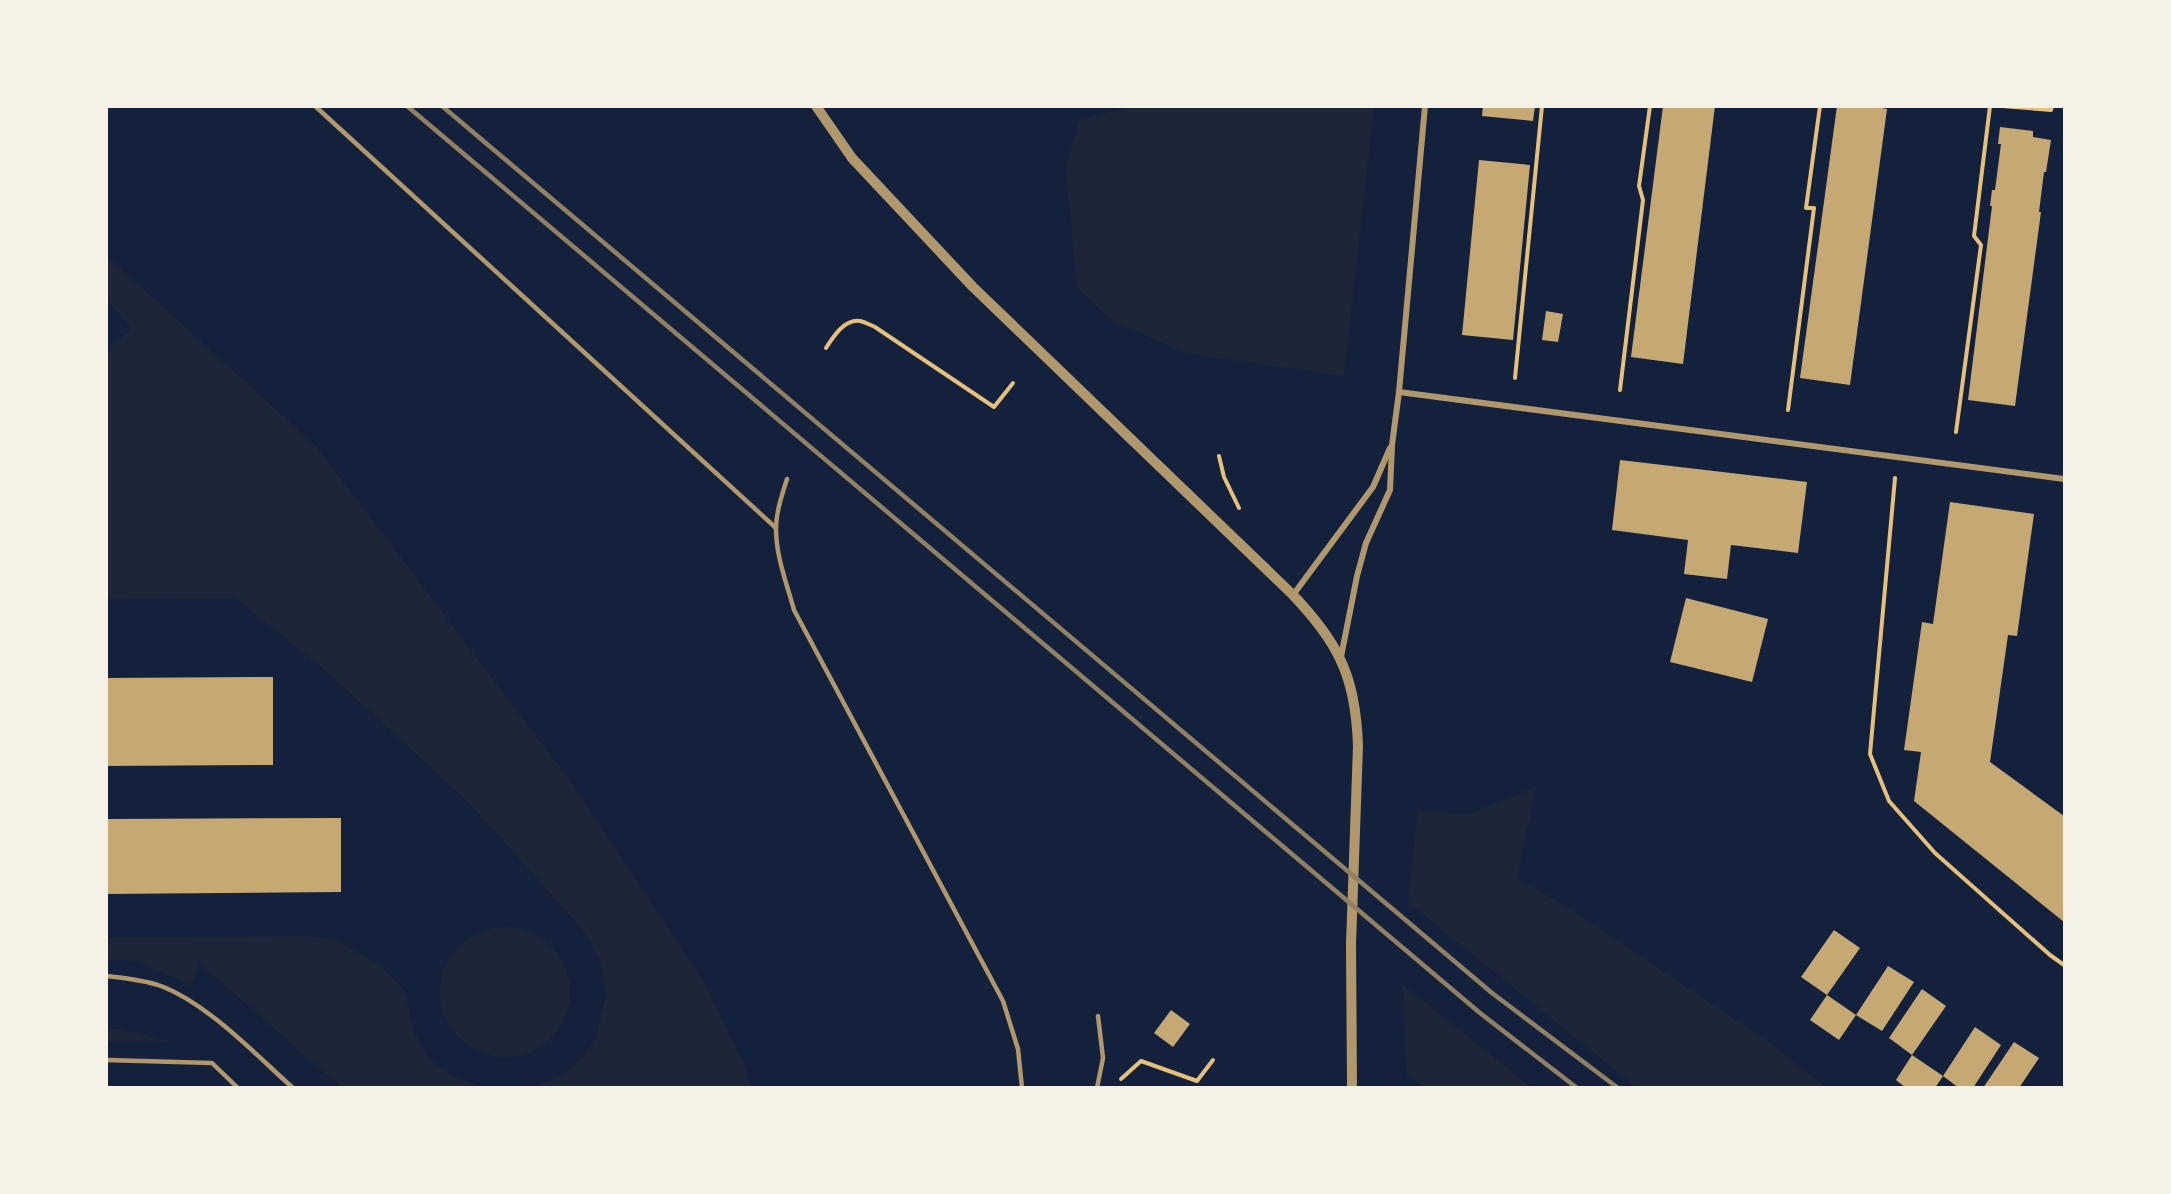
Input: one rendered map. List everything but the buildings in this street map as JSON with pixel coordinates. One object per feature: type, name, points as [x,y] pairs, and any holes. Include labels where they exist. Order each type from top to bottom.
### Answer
[{"type":"street","points":[[816,106],[852,158],[973,287],[1293,595],[1315,619],[1341,659],[1354,703],[1358,746],[1351,944],[1352,1088]]},
{"type":"street","points":[[1341,659],[1357,576],[1366,543],[1390,490],[1392,445],[1399,392],[1425,106]]},
{"type":"street","points":[[1399,392],[2064,479]]},
{"type":"street","points":[[1293,595],[1373,487],[1392,445]]},
{"type":"lane","points":[[315,106],[776,528]]},
{"type":"lane","points":[[787,479],[776,528],[778,556],[794,610],[1003,1001],[1018,1049],[1022,1088]]},
{"type":"lane","points":[[106,976],[161,986],[194,1004],[215,1019],[293,1088]]},
{"type":"lane","points":[[1097,1088],[1103,1058],[1098,1016]]},
{"type":"lane","points":[[106,1060],[212,1063],[238,1088]]},
{"type":"path","points":[[1515,378],[1542,106]]},
{"type":"path","points":[[1620,390],[1643,200],[1639,186],[1650,106]]},
{"type":"path","points":[[1788,410],[1814,208],[1806,208],[1820,106]]},
{"type":"path","points":[[1956,432],[1981,245],[1974,236],[1990,106]]},
{"type":"path","points":[[2002,106],[2052,110],[2052,106]]},
{"type":"path","points":[[826,348],[833,336],[849,322],[860,321],[874,327],[994,406],[1013,383]]},
{"type":"path","points":[[1897,457],[1870,754],[1888,801],[1935,853],[2064,965]]},
{"type":"path","points":[[1120,1080],[1141,1060],[1197,1081],[1214,1060]]},
{"type":"shaded area","points":[[1137,106],[1374,107],[1344,376],[1188,354],[1114,322],[1077,288],[1066,168],[1080,119]]},
{"type":"shaded area","points":[[107,256],[316,446],[571,782],[704,982],[742,1060],[751,1087],[532,1087],[560,1077],[583,1058],[596,1038],[606,995],[602,967],[587,935],[569,914],[464,798],[328,673],[236,598],[107,599],[107,350],[132,329],[107,300]]},
{"type":"shaded area","points":[[1536,787],[1517,878],[1568,908],[1773,1045],[1825,1087],[1636,1087],[1408,902],[1418,811],[1468,814]]},
{"type":"shaded area","points":[[505,927],[530,932],[551,946],[565,967],[570,992],[565,1017],[551,1038],[530,1052],[505,1057],[480,1052],[459,1038],[445,1017],[440,992],[445,967],[459,946],[480,932]]},
{"type":"shaded area","points":[[308,936],[338,941],[379,965],[405,991],[414,1032],[428,1058],[451,1076],[483,1087],[341,1087],[199,963],[192,986],[139,962],[107,959],[107,938]]},
{"type":"shaded area","points":[[1403,985],[1531,1087],[1427,1087],[1406,1075]]},
{"type":"shaded area","points":[[107,1029],[120,1029],[172,1042],[107,1042]]},
{"type":"railway","points":[[407,106],[1480,1013],[1577,1088]]},
{"type":"railway","points":[[442,106],[1492,993],[1618,1088]]}]
